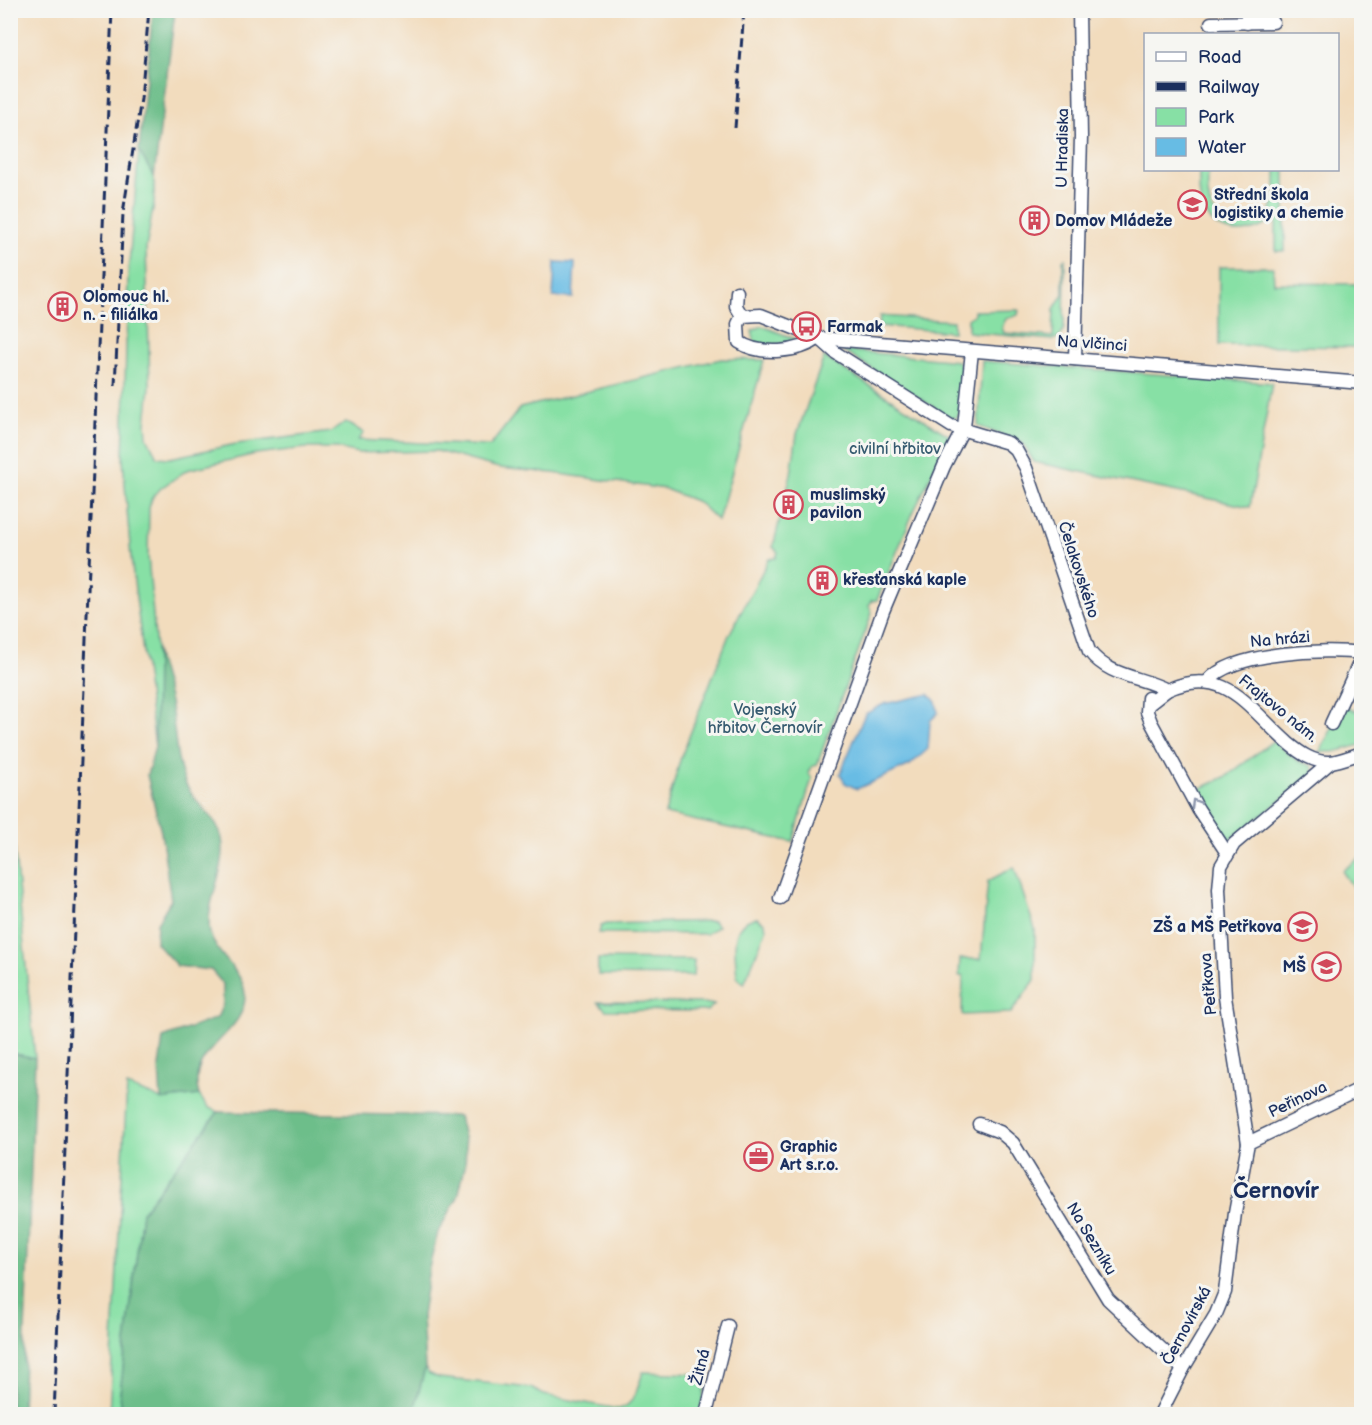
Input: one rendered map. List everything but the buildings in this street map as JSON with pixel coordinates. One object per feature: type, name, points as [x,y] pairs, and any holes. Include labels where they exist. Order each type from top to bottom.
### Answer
[{"type":"street","name":"U Hradiska","points":[[1075,359],[1080,149],[1080,10]]},
{"type":"street","points":[[1211,23],[1247,16],[1273,22]]},
{"type":"street","points":[[737,292],[736,306],[742,316]]},
{"type":"street","name":"Na vlčinci","points":[[819,338],[808,346],[770,350],[748,349],[739,342],[738,324],[742,316],[762,315],[805,335],[819,338],[1362,383]]},
{"type":"street","name":"Čelakovského","points":[[819,338],[836,353],[951,426],[964,427],[1008,443],[1020,455],[1089,651],[1103,666],[1167,690]]},
{"type":"street","points":[[780,898],[883,611],[944,466],[964,427],[972,351]]},
{"type":"street","name":"Na hrázi","points":[[1208,681],[1225,668],[1262,656],[1362,655]]},
{"type":"street","name":"Frajtovo nám.","points":[[1331,724],[1362,655]]},
{"type":"street","points":[[1148,705],[1167,690],[1185,683],[1208,681]]},
{"type":"street","name":"Frajtovo nám.","points":[[1208,681],[1235,693],[1306,756],[1330,762]]},
{"type":"street","points":[[1150,684],[1148,705],[1151,722],[1198,809],[1227,852],[1330,762],[1362,753]]},
{"type":"street","name":"Petřkova","points":[[1227,852],[1219,880],[1225,997],[1248,1143]]},
{"type":"street","name":"Peřinova","points":[[1248,1143],[1362,1088]]},
{"type":"street","name":"Na Sezníku","points":[[978,1124],[1000,1132],[1024,1156],[1108,1299],[1183,1369]]},
{"type":"street","name":"Černovírská","points":[[1161,1414],[1183,1369],[1216,1314],[1225,1292],[1235,1213],[1248,1143]]},
{"type":"street","name":"Žitná","points":[[706,1414],[728,1326]]},
{"type":"green space","points":[[153,11],[175,11],[154,177],[139,151]]},
{"type":"green space","points":[[139,151],[154,177],[154,203],[146,248],[150,386],[146,423],[147,437],[157,457],[170,458],[236,444],[331,432],[346,422],[364,433],[358,440],[490,446],[520,408],[721,359],[764,360],[718,521],[698,502],[665,489],[553,473],[499,468],[437,451],[358,453],[337,448],[306,448],[256,454],[187,470],[161,488],[152,498],[149,508],[148,556],[156,649],[155,747],[131,558],[123,460],[128,275]]},
{"type":"green space","points":[[1199,171],[1208,171],[1208,198],[1216,214],[1231,223],[1249,224],[1257,222],[1270,211],[1275,196],[1276,171],[1285,171],[1285,251],[1276,251],[1276,218],[1255,230],[1233,232],[1223,229],[1206,214],[1199,190]]},
{"type":"green space","points":[[1065,259],[1064,330],[1060,337],[1053,340],[968,332],[968,319],[974,311],[1019,310],[1018,315],[1006,319],[1002,327],[1004,333],[1053,337],[1054,309],[1063,294],[1063,260]]},
{"type":"green space","points":[[1219,267],[1273,267],[1274,283],[1359,284],[1358,347],[1219,345]]},
{"type":"green space","points":[[880,316],[953,321],[953,332],[879,326]]},
{"type":"green space","points":[[762,326],[803,342],[755,344],[752,331]]},
{"type":"green space","points":[[842,350],[958,361],[963,373],[964,389],[957,417],[951,418]]},
{"type":"green space","name":"Vojenský hřbitov Černovír","points":[[824,357],[950,436],[913,513],[877,600],[871,601],[869,606],[872,613],[817,765],[811,767],[808,773],[812,778],[793,842],[665,814],[681,757],[729,635],[769,559],[776,558],[778,552],[773,547],[791,474],[797,434]]},
{"type":"green space","points":[[982,361],[1272,383],[1250,507],[1034,462],[1023,443],[978,426]]},
{"type":"green space","points":[[156,649],[170,702],[181,772],[193,797],[215,823],[222,839],[222,862],[210,909],[210,933],[213,942],[236,971],[244,987],[245,996],[236,1022],[200,1065],[197,1079],[199,1095],[161,1100],[159,1067],[163,1038],[217,1018],[223,1004],[223,984],[211,970],[177,966],[156,943],[157,923],[171,900],[161,832],[147,775],[155,747]]},
{"type":"green space","points":[[1343,706],[1361,713],[1361,745],[1334,752],[1320,752]]},
{"type":"green space","points":[[1273,741],[1298,761],[1312,766],[1314,775],[1227,842],[1210,820],[1197,790],[1227,776]]},
{"type":"green space","points":[[11,814],[35,1058],[11,1053]]},
{"type":"green space","points":[[1361,857],[1361,899],[1342,871]]},
{"type":"green space","points":[[1014,867],[1035,929],[1035,980],[1011,1013],[962,1015],[963,976],[959,976],[960,959],[981,959],[988,881]]},
{"type":"green space","points":[[757,918],[765,923],[766,930],[744,984],[737,978],[735,940],[741,925],[747,920]]},
{"type":"green space","points":[[713,921],[718,926],[706,934],[599,933],[601,926],[606,924]]},
{"type":"green space","points":[[598,959],[694,960],[693,976],[598,975]]},
{"type":"green space","points":[[598,1002],[714,1005],[707,1011],[606,1010]]},
{"type":"green space","points":[[10,1053],[35,1058],[22,1414],[10,1414],[11,1371],[15,1346],[10,1337]]},
{"type":"green space","points":[[127,1086],[161,1099],[199,1095],[207,1107],[218,1112],[142,1212],[120,1393],[122,1414],[109,1414]]},
{"type":"green space","points":[[218,1112],[459,1116],[466,1146],[465,1166],[458,1197],[438,1232],[429,1268],[422,1316],[425,1368],[413,1414],[122,1414],[120,1393],[142,1212]]},
{"type":"green space","points":[[425,1368],[428,1373],[439,1378],[531,1388],[544,1395],[618,1409],[632,1400],[643,1372],[699,1374],[706,1380],[700,1414],[413,1414]]},
{"type":"water","points":[[555,262],[575,263],[573,298],[553,297]]},
{"type":"water","points":[[929,694],[936,702],[938,713],[930,721],[928,749],[910,765],[857,789],[845,783],[840,774],[865,714],[884,704]]},
{"type":"railway","points":[[54,1414],[112,10]]},
{"type":"railway","points":[[115,386],[123,213],[141,99],[149,10]]},
{"type":"railway","points":[[735,128],[744,10]]},
{"type":"place","name":"Střední škola logistiky a chemie","points":[[1193,204]]},
{"type":"place","name":"Domov Mládeže","points":[[1034,221]]},
{"type":"place","name":"Olomouc hl. n. - filiálka","points":[[62,306]]},
{"type":"place","name":"Farmak","points":[[806,327]]},
{"type":"place","name":"muslimský pavilon","points":[[789,504]]},
{"type":"place","name":"křesťanská kaple","points":[[822,580]]},
{"type":"place","name":"ZŠ a MŠ Petřkova","points":[[1303,927]]},
{"type":"place","name":"MŠ","points":[[1327,967]]},
{"type":"place","name":"Graphic Art s.r.o.","points":[[759,1156]]},
{"type":"district","name":"Černovír","points":[[1276,1191]]},
{"type":"park label","name":"civilní hřbitov","points":[[895,449]]}]
